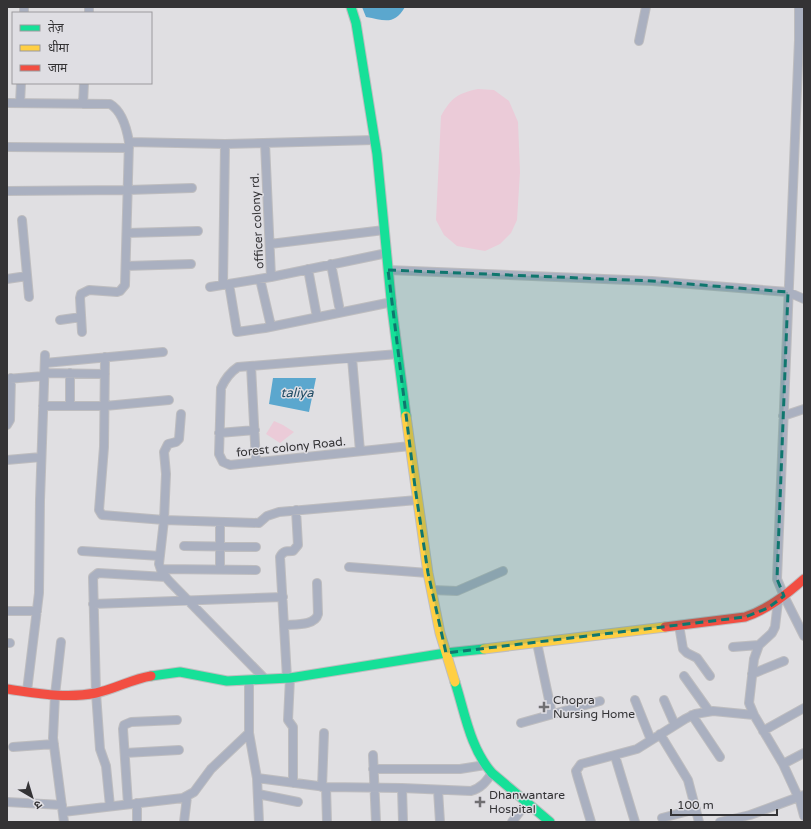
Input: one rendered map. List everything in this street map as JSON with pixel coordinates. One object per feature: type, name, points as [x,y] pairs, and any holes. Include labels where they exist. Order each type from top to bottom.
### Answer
[{"type":"street","points":[[351,7],[356,23],[374,140],[398,354],[417,500],[428,573],[446,653],[475,747],[485,764],[492,773],[550,822]]},
{"type":"street","points":[[639,41],[646,7]]},
{"type":"street","points":[[799,7],[799,40],[777,579],[781,599],[804,636]]},
{"type":"street","points":[[20,103],[21,84]]},
{"type":"street","points":[[83,104],[84,84]]},
{"type":"street","points":[[7,103],[110,104],[119,112],[129,145],[125,285],[120,291],[89,290],[81,294],[82,332]]},
{"type":"street","points":[[7,147],[374,140]]},
{"type":"street","name":"officer colony rd.","points":[[265,143],[271,277],[387,253]]},
{"type":"street","points":[[225,144],[226,284],[238,332],[266,328],[392,302]]},
{"type":"street","points":[[7,191],[192,188]]},
{"type":"street","points":[[22,220],[29,297]]},
{"type":"street","points":[[270,244],[384,230]]},
{"type":"street","points":[[127,234],[198,231]]},
{"type":"street","points":[[126,266],[191,264]]},
{"type":"street","points":[[331,264],[339,306]]},
{"type":"street","points":[[308,269],[316,312]]},
{"type":"street","points":[[388,270],[652,281],[788,292],[804,299]]},
{"type":"street","points":[[7,279],[27,276]]},
{"type":"street","points":[[210,287],[271,277]]},
{"type":"street","points":[[260,279],[270,322]]},
{"type":"street","points":[[60,320],[81,317]]},
{"type":"street","points":[[27,692],[40,580],[40,500],[45,359],[105,357],[163,352]]},
{"type":"street","name":"forest colony Road.","points":[[398,354],[238,367],[229,373],[220,388],[219,454],[223,462],[230,465],[410,446]]},
{"type":"street","points":[[105,357],[105,406],[100,513],[105,516],[164,520],[259,523],[272,513],[417,500]]},
{"type":"street","points":[[352,358],[360,451]]},
{"type":"street","points":[[251,366],[256,462]]},
{"type":"street","points":[[7,425],[10,420],[9,378],[70,373],[105,374]]},
{"type":"street","points":[[70,373],[70,406]]},
{"type":"street","points":[[43,406],[105,406],[169,400]]},
{"type":"street","points":[[784,416],[804,409]]},
{"type":"street","points":[[181,414],[179,439],[176,442],[168,444],[164,452],[166,474],[164,520],[160,556],[161,569],[166,577],[188,601],[265,679]]},
{"type":"street","points":[[219,433],[255,430]]},
{"type":"street","points":[[7,460],[41,457]]},
{"type":"street","points":[[293,783],[293,727],[288,720],[289,678],[280,557],[285,551],[292,551],[298,545],[296,510]]},
{"type":"street","points":[[220,522],[220,569]]},
{"type":"street","points":[[184,546],[256,547]]},
{"type":"street","points":[[82,551],[160,556]]},
{"type":"street","points":[[349,567],[428,573]]},
{"type":"street","points":[[161,569],[256,570]]},
{"type":"street","points":[[432,590],[457,591],[503,571]]},
{"type":"street","points":[[110,806],[106,766],[100,749],[96,693],[92,580],[98,573],[166,577]]},
{"type":"street","points":[[7,689],[55,695],[78,695],[96,693],[149,676],[180,672],[227,681],[289,678],[446,653],[745,617],[756,614],[768,608],[781,599],[804,578]]},
{"type":"street","points":[[284,625],[313,621],[317,618],[317,582]]},
{"type":"street","points":[[93,604],[283,598]]},
{"type":"street","points":[[781,599],[775,627],[759,645],[754,659],[749,703],[754,715],[801,796],[804,816]]},
{"type":"street","points":[[7,611],[37,611]]},
{"type":"street","points":[[679,626],[682,648],[687,653],[697,658],[710,676]]},
{"type":"street","points":[[61,642],[53,728],[64,822]]},
{"type":"street","points":[[537,643],[552,714]]},
{"type":"street","points":[[733,647],[759,645]]},
{"type":"street","points":[[752,674],[784,661]]},
{"type":"street","points":[[684,676],[709,711]]},
{"type":"street","points":[[249,680],[249,733],[257,778],[259,822]]},
{"type":"street","points":[[635,700],[652,740]]},
{"type":"street","points":[[664,700],[675,725]]},
{"type":"street","points":[[521,723],[600,701]]},
{"type":"street","points":[[763,730],[804,708]]},
{"type":"street","points":[[590,822],[576,771],[582,764],[637,750],[692,715],[709,711],[754,715]]},
{"type":"street","points":[[692,715],[720,757]]},
{"type":"street","points":[[128,804],[123,729],[124,725],[127,723],[177,720]]},
{"type":"street","points":[[7,802],[62,808],[110,806],[187,797],[194,792],[212,769],[249,733]]},
{"type":"street","points":[[324,733],[324,787],[327,822]]},
{"type":"street","points":[[660,734],[688,780],[699,822]]},
{"type":"street","points":[[13,747],[54,744]]},
{"type":"street","points":[[125,753],[179,750]]},
{"type":"street","points":[[783,764],[804,753]]},
{"type":"street","points":[[373,755],[376,822]]},
{"type":"street","points":[[615,756],[635,822]]},
{"type":"street","points":[[373,769],[460,769],[485,764]]},
{"type":"street","points":[[257,778],[324,787],[470,791],[478,789],[484,784],[492,773]]},
{"type":"street","points":[[402,788],[403,822]]},
{"type":"street","points":[[438,790],[440,822]]},
{"type":"street","points":[[258,794],[298,802]]},
{"type":"street","points":[[720,822],[750,815],[801,796]]},
{"type":"street","points":[[184,822],[187,797]]},
{"type":"street","points":[[512,822],[527,802]]},
{"type":"street","points":[[137,803],[137,822]]},
{"type":"street","points":[[662,818],[696,809]]},
{"type":"highlighted area","points":[[388,270],[652,281],[788,292],[777,579],[784,596],[768,608],[745,617],[446,653],[428,573],[415,487]]},
{"type":"shaded area","points":[[478,89],[494,90],[509,101],[518,122],[520,172],[517,220],[511,233],[500,244],[485,251],[457,246],[444,235],[436,220],[441,116],[448,105],[456,97],[465,92]]},
{"type":"shaded area","points":[[274,421],[294,432],[280,443],[266,434]]},
{"type":"water","points":[[362,7],[405,7],[397,17],[383,20],[366,17]]},
{"type":"water","name":"taliya","points":[[273,378],[316,378],[309,412],[269,404]]},
{"type":"traffic: fast","points":[[351,7],[356,23],[377,154],[392,309],[406,416]]},
{"type":"traffic: fast","points":[[151,676],[180,672],[227,681],[290,678],[446,653],[484,649]]},
{"type":"traffic: fast","points":[[455,682],[469,730],[478,753],[492,773],[550,822]]},
{"type":"traffic: slow","points":[[406,416],[428,573],[440,633],[455,682]]},
{"type":"traffic: slow","points":[[484,649],[665,627]]},
{"type":"traffic: jam","points":[[665,627],[745,617],[776,601],[804,579]]},
{"type":"traffic: jam","points":[[7,689],[51,695],[85,695],[151,676]]},
{"type":"place","name":"Chopra Nursing Home","points":[[544,707]]},
{"type":"place","name":"Dhanwantare Hospital","points":[[480,802]]}]
